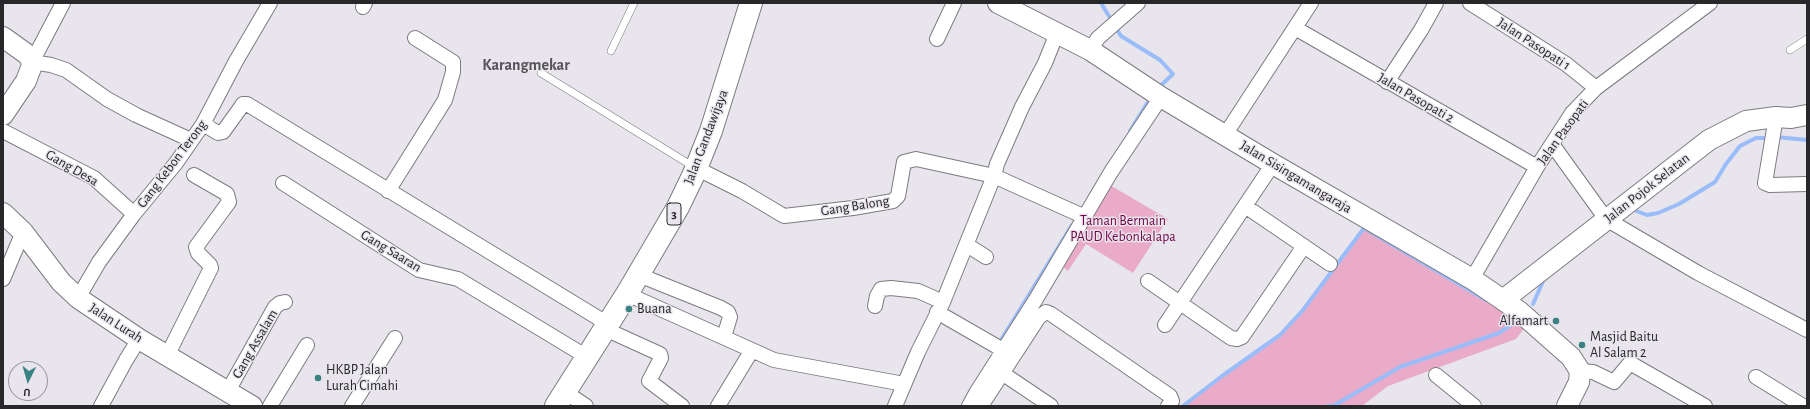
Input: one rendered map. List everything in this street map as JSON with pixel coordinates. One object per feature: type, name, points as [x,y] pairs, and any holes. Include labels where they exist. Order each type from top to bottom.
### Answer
[{"type":"main road","name":"Jalan Gandawijaya","points":[[560,399],[639,275],[678,207],[711,131],[751,3]]},
{"type":"main road","name":"Jalan Sisingamangaraja","points":[[998,3],[1057,32],[1094,44],[1155,93],[1273,164],[1472,279],[1520,312],[1571,357],[1580,371]]},
{"type":"main road","points":[[3,37],[20,49],[32,62],[32,68],[26,81],[3,115]]},
{"type":"main road","name":"Jalan Pojok Selatan","points":[[1503,300],[1709,140],[1746,121],[1776,117],[1791,118],[1807,115]]},
{"type":"main road","name":"Jalan Lurah","points":[[3,213],[23,232],[61,282],[78,298],[167,356],[252,406]]},
{"type":"main road","points":[[1567,406],[1579,382],[1580,371]]},
{"type":"street","points":[[63,3],[32,62],[51,65],[66,70],[107,99],[136,115],[191,140]]},
{"type":"street","name":"Gang Kebon Terong","points":[[78,298],[99,262],[134,214],[176,163],[203,124],[236,61],[270,3]]},
{"type":"street","points":[[937,39],[954,3]]},
{"type":"street","points":[[1094,44],[1118,19],[1138,3]]},
{"type":"street","points":[[1225,135],[1311,3]]},
{"type":"street","points":[[1387,82],[1421,30],[1436,3]]},
{"type":"street","name":"Jalan Pasopati 1","points":[[1470,3],[1566,64],[1596,88]]},
{"type":"street","name":"Jalan Pasopati","points":[[1472,279],[1537,167],[1572,113],[1596,88],[1710,3]]},
{"type":"street","name":"Jalan Pasopati 2","points":[[1295,28],[1537,167]]},
{"type":"street","points":[[895,406],[940,307],[994,176],[997,164],[1022,108],[1045,63],[1057,32]]},
{"type":"street","points":[[388,192],[445,100],[453,72],[453,62],[414,38]]},
{"type":"street","points":[[969,406],[1085,217],[1155,93]]},
{"type":"street","points":[[203,124],[221,133],[227,128],[243,104],[247,104],[606,327],[660,354],[661,358],[649,381],[653,386],[682,406]]},
{"type":"street","points":[[1776,117],[1765,183],[1770,185],[1807,184]]},
{"type":"street","name":"Gang Desa","points":[[3,131],[94,178],[134,214]]},
{"type":"street","points":[[1552,144],[1606,219],[1698,273],[1807,330]]},
{"type":"street","name":"Gang Balong","points":[[696,168],[742,191],[784,216],[853,208],[893,201],[898,196],[904,162],[910,160],[916,159],[994,176]]},
{"type":"street","points":[[1165,325],[1273,164]]},
{"type":"street","points":[[167,356],[211,268],[210,265],[198,253],[196,247],[229,202],[227,194],[194,175]]},
{"type":"street","points":[[994,176],[1085,217]]},
{"type":"street","name":"Gang Saaran","points":[[283,183],[419,270],[458,279],[587,357]]},
{"type":"street","points":[[1245,206],[1330,264]]},
{"type":"street","points":[[3,279],[23,232]]},
{"type":"street","points":[[966,245],[986,257]]},
{"type":"street","points":[[1148,281],[1231,338],[1242,337],[1304,246]]},
{"type":"street","points":[[639,275],[728,312],[730,317],[724,337]]},
{"type":"street","points":[[875,306],[877,296],[881,289],[891,288],[918,292],[1003,350]]},
{"type":"street","points":[[627,294],[774,360],[904,384]]},
{"type":"street","name":"Gang Assalam","points":[[228,391],[275,307],[280,303],[285,302]]},
{"type":"street","points":[[981,406],[1039,317],[1046,312],[1170,396],[1172,401],[1168,406]]},
{"type":"street","points":[[352,406],[395,338]]},
{"type":"street","points":[[101,406],[126,360],[140,339]]},
{"type":"street","points":[[270,406],[307,345]]},
{"type":"street","points":[[718,406],[752,350]]},
{"type":"street","points":[[1580,371],[1593,372],[1614,382],[1630,363],[1704,406]]},
{"type":"street","points":[[1002,373],[1051,406]]},
{"type":"street","points":[[1436,375],[1474,406]]},
{"type":"street","points":[[1756,377],[1803,406]]},
{"type":"street","points":[[560,399],[586,406]]},
{"type":"lane","points":[[611,51],[634,3]]},
{"type":"lane","points":[[1790,50],[1807,39]]},
{"type":"lane","points":[[541,72],[696,168]]},
{"type":"green space","name":"Taman Bermain PAUD Kebonkalapa","points":[[1108,184],[1168,219],[1133,273],[1086,244],[1068,271],[1059,264]]},
{"type":"green space","points":[[1364,229],[1526,326],[1516,339],[1388,386],[1362,406],[1183,406],[1280,335],[1303,310]]},
{"type":"waterway","points":[[1101,3],[1121,36],[1160,60],[1173,74],[1157,89]]},
{"type":"waterway","points":[[1130,131],[1151,97]]},
{"type":"waterway","points":[[1776,137],[1807,140]]},
{"type":"waterway","points":[[1631,209],[1647,215],[1658,213],[1679,204],[1715,182],[1726,164],[1740,146],[1756,138],[1770,138]]},
{"type":"waterway","points":[[998,345],[1072,225]]},
{"type":"waterway","points":[[1183,406],[1280,335],[1303,310],[1364,228],[1486,300]]},
{"type":"waterway","points":[[1533,304],[1544,279],[1546,278]]},
{"type":"waterway","points":[[1328,406],[1333,406],[1400,367],[1499,333],[1517,321]]},
{"type":"place","name":"Buana","points":[[629,309]]},
{"type":"place","name":"Alfamart","points":[[1556,321]]},
{"type":"place","name":"Masjid Baitu Al Salam 2","points":[[1582,345]]},
{"type":"place","name":"HKBP Jalan Lurah Cimahi","points":[[318,378]]},
{"type":"district","name":"Karangmekar","points":[[526,65]]}]
